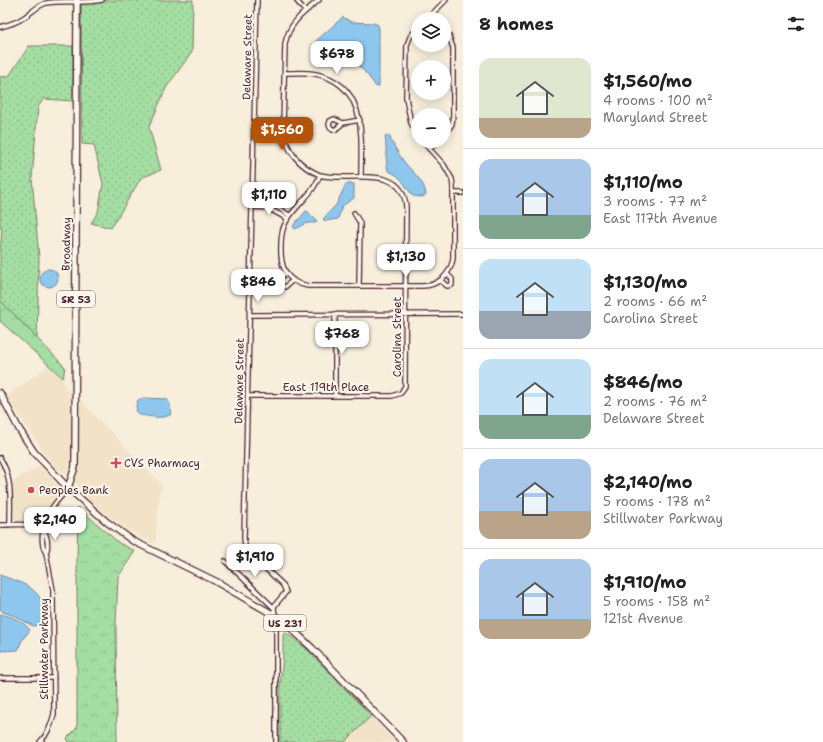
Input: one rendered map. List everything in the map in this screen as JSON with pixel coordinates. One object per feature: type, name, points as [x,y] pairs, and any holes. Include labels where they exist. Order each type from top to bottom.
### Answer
[{"type":"main road","name":"Broadway","points":[[68,488],[75,467],[77,0]]},
{"type":"main road","name":"US 231","points":[[0,393],[18,428],[34,452],[68,488],[107,522],[133,540],[215,581],[274,615],[292,629],[312,648],[404,742]]},
{"type":"street","points":[[0,27],[7,26],[21,19],[43,2],[102,0]]},
{"type":"street","name":"Delaware Street","points":[[257,0],[244,546],[248,552],[283,585],[286,592],[274,608]]},
{"type":"street","points":[[296,0],[305,11]]},
{"type":"street","points":[[284,73],[317,75],[329,79],[337,84],[351,98],[358,111],[360,120],[361,177],[331,177],[320,175],[311,171],[301,163],[291,151],[287,144],[283,129],[284,73],[285,44],[294,22],[319,0]]},
{"type":"street","points":[[433,12],[446,0]]},
{"type":"street","points":[[411,36],[407,46],[406,98],[411,119]]},
{"type":"street","points":[[451,41],[453,84],[451,126]]},
{"type":"street","points":[[343,123],[360,120]]},
{"type":"street","points":[[320,175],[315,187],[289,217],[282,232],[281,259],[286,272],[293,280],[308,286],[426,286],[434,284],[447,274],[451,266],[452,259],[452,182],[450,174],[429,149]]},
{"type":"street","name":"Carolina Street","points":[[361,177],[378,177],[396,184],[402,192],[405,200],[406,383],[402,391]]},
{"type":"street","points":[[453,193],[463,193]]},
{"type":"street","points":[[253,202],[265,202],[271,204],[289,217]]},
{"type":"street","points":[[252,207],[268,208],[289,217]]},
{"type":"street","points":[[354,213],[360,223],[359,286]]},
{"type":"street","points":[[286,272],[279,280],[280,285],[286,286],[293,280]]},
{"type":"street","points":[[440,280],[447,286],[452,285],[452,279],[447,274]]},
{"type":"street","points":[[334,314],[335,396]]},
{"type":"street","points":[[250,315],[463,314]]},
{"type":"street","name":"East 119th Place","points":[[248,396],[392,396],[402,391]]},
{"type":"street","points":[[0,458],[9,477],[10,525]]},
{"type":"street","name":"Stillwater Parkway","points":[[40,742],[45,737],[51,725],[54,714],[53,590],[46,553],[48,548],[44,530],[49,514],[68,488]]},
{"type":"street","points":[[28,525],[49,514]]},
{"type":"street","points":[[0,524],[28,525],[40,527],[44,530]]},
{"type":"street","points":[[225,560],[274,608],[276,627],[276,742]]},
{"type":"street","points":[[0,678],[54,678]]},
{"type":"shaded area","points":[[50,365],[63,378],[65,389],[70,390],[72,443],[71,467],[70,472],[65,474],[53,465],[6,396]]},
{"type":"shaded area","points":[[80,400],[163,486],[159,496],[155,544],[123,527],[88,500],[79,490],[76,482],[79,452]]},
{"type":"shaded area","points":[[39,466],[61,489],[61,492],[43,515],[30,522],[15,522],[12,520],[13,481]]},
{"type":"shaded area","points":[[371,716],[395,742],[345,742]]},
{"type":"green space","points":[[81,0],[193,0],[192,52],[166,88],[149,127],[161,170],[141,178],[111,228],[91,223],[98,212],[103,184],[94,145],[82,144]]},
{"type":"green space","points":[[29,46],[73,46],[73,101],[44,99],[38,107],[32,178],[39,258],[37,338],[0,300],[0,252],[2,229],[0,228],[0,77],[9,76]]},
{"type":"green space","points":[[0,300],[65,367],[63,378],[0,321]]},
{"type":"green space","points":[[78,507],[119,543],[135,551],[118,577],[116,623],[117,742],[69,742],[67,738],[77,728]]},
{"type":"green space","points":[[286,633],[307,649],[371,716],[345,742],[280,742],[280,686],[283,657],[283,635]]},
{"type":"water","points":[[343,17],[351,22],[374,23],[378,25],[379,86],[376,87],[368,75],[347,57],[334,51],[320,48],[316,45],[316,41]]},
{"type":"water","points":[[385,136],[390,136],[391,141],[403,160],[421,181],[426,195],[422,197],[413,196],[400,178],[388,171]]},
{"type":"water","points":[[346,184],[354,184],[354,198],[342,206],[338,219],[325,221],[323,219],[336,205]]},
{"type":"water","points":[[306,211],[317,221],[295,229],[293,226]]},
{"type":"water","points":[[45,269],[53,269],[58,274],[56,285],[53,287],[45,287],[40,282],[40,274]]},
{"type":"water","points":[[143,398],[167,399],[170,404],[171,414],[164,417],[140,415],[137,413],[136,405],[138,400]]},
{"type":"water","points":[[0,575],[22,583],[39,596],[42,603],[43,613],[38,625],[33,626],[15,616],[3,612],[0,609]]},
{"type":"water","points":[[0,614],[16,619],[30,630],[22,640],[18,650],[0,651]]},
{"type":"place","name":"CVS Pharmacy","points":[[116,463]]},
{"type":"place","name":"Peoples Bank","points":[[31,490]]}]
